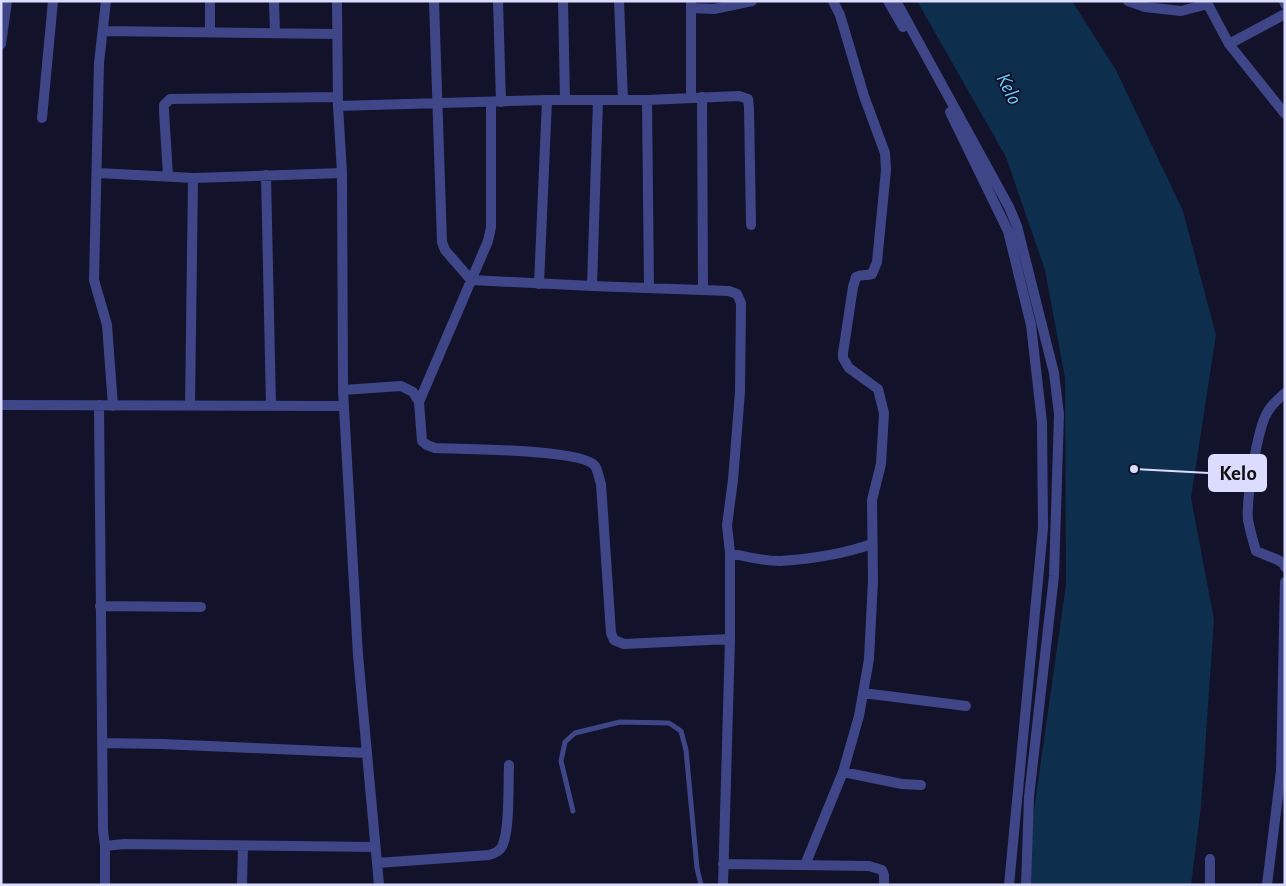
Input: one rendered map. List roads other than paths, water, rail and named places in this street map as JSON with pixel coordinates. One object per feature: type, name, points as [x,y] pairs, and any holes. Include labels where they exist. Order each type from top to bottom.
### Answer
[{"type":"street","points":[[1,44],[7,1]]},
{"type":"street","points":[[42,118],[53,1]]},
{"type":"street","points":[[106,1],[99,63],[98,173],[94,280],[108,325],[113,406]]},
{"type":"street","points":[[210,1],[210,32]]},
{"type":"street","points":[[274,1],[275,34]]},
{"type":"street","points":[[337,1],[338,101],[342,173],[343,390],[358,655],[379,885]]},
{"type":"street","points":[[434,1],[442,242],[445,250],[470,280],[729,290],[737,294],[741,303],[740,392],[733,480],[727,525],[730,553],[730,639],[723,885]]},
{"type":"street","points":[[419,402],[488,241],[491,227],[498,1]]},
{"type":"street","points":[[564,1],[564,100]]},
{"type":"street","points":[[619,1],[623,100]]},
{"type":"street","points":[[691,98],[691,4],[714,9],[752,1]]},
{"type":"street","points":[[805,865],[843,772],[859,716],[869,659],[873,580],[872,500],[880,464],[884,413],[878,389],[849,368],[842,353],[854,282],[856,277],[872,274],[877,262],[886,170],[885,153],[864,96],[840,15],[833,1]]},
{"type":"street","points":[[888,1],[936,84],[1008,231],[1030,325],[1042,422],[1043,528],[1008,885]]},
{"type":"street","points":[[896,1],[1009,207],[1017,226],[1054,373],[1059,414],[1054,576],[1029,797],[1026,885]]},
{"type":"street","points":[[1128,1],[1145,7],[1181,11],[1207,2],[1228,44],[1285,114]]},
{"type":"street","points":[[1228,44],[1285,14]]},
{"type":"street","points":[[103,31],[337,34]]},
{"type":"street","points":[[168,176],[164,105],[170,99],[437,103],[647,100],[740,96],[748,99],[750,226]]},
{"type":"street","points":[[702,97],[703,289]]},
{"type":"street","points":[[538,284],[547,100]]},
{"type":"street","points":[[592,286],[598,100]]},
{"type":"street","points":[[647,100],[649,288]]},
{"type":"street","points":[[98,173],[193,178],[342,173]]},
{"type":"street","points":[[266,176],[271,406]]},
{"type":"street","points":[[190,406],[193,178]]},
{"type":"street","points":[[343,390],[401,386],[413,392],[419,402],[422,441],[427,446],[435,448],[556,453],[583,458],[595,465],[601,484],[611,633],[614,640],[624,644],[730,639]]},
{"type":"street","points":[[1285,393],[1274,402],[1261,427],[1252,477],[1248,519],[1256,550],[1278,560],[1285,567]]},
{"type":"street","points":[[1,405],[344,406]]},
{"type":"street","points":[[99,405],[100,606],[105,885]]},
{"type":"street","points":[[730,553],[779,561],[851,551],[872,544]]},
{"type":"street","points":[[1267,885],[1281,771],[1285,582]]},
{"type":"street","points":[[100,606],[201,607]]},
{"type":"street","points":[[863,693],[966,706]]},
{"type":"street","points":[[102,743],[367,753]]},
{"type":"street","points":[[377,863],[488,855],[498,852],[503,845],[506,832],[508,765]]},
{"type":"street","points":[[843,772],[902,784],[921,785]]},
{"type":"street","points":[[105,846],[124,844],[375,846]]},
{"type":"street","points":[[242,885],[243,846]]},
{"type":"street","points":[[1210,859],[1210,885]]},
{"type":"street","points":[[723,864],[869,866],[882,870],[884,885]]},
{"type":"lane","points":[[573,812],[561,761],[565,742],[575,733],[620,722],[669,722],[682,731],[686,750],[697,868],[701,885]]},
{"type":"water","points":[[917,1],[1072,1],[1116,70],[1183,211],[1216,335],[1191,498],[1214,620],[1201,806],[1191,885],[1027,885],[1028,852],[1066,585],[1065,378],[1045,270],[1006,157]]},
{"type":"place","name":"Kelo","points":[[1134,469]]}]
